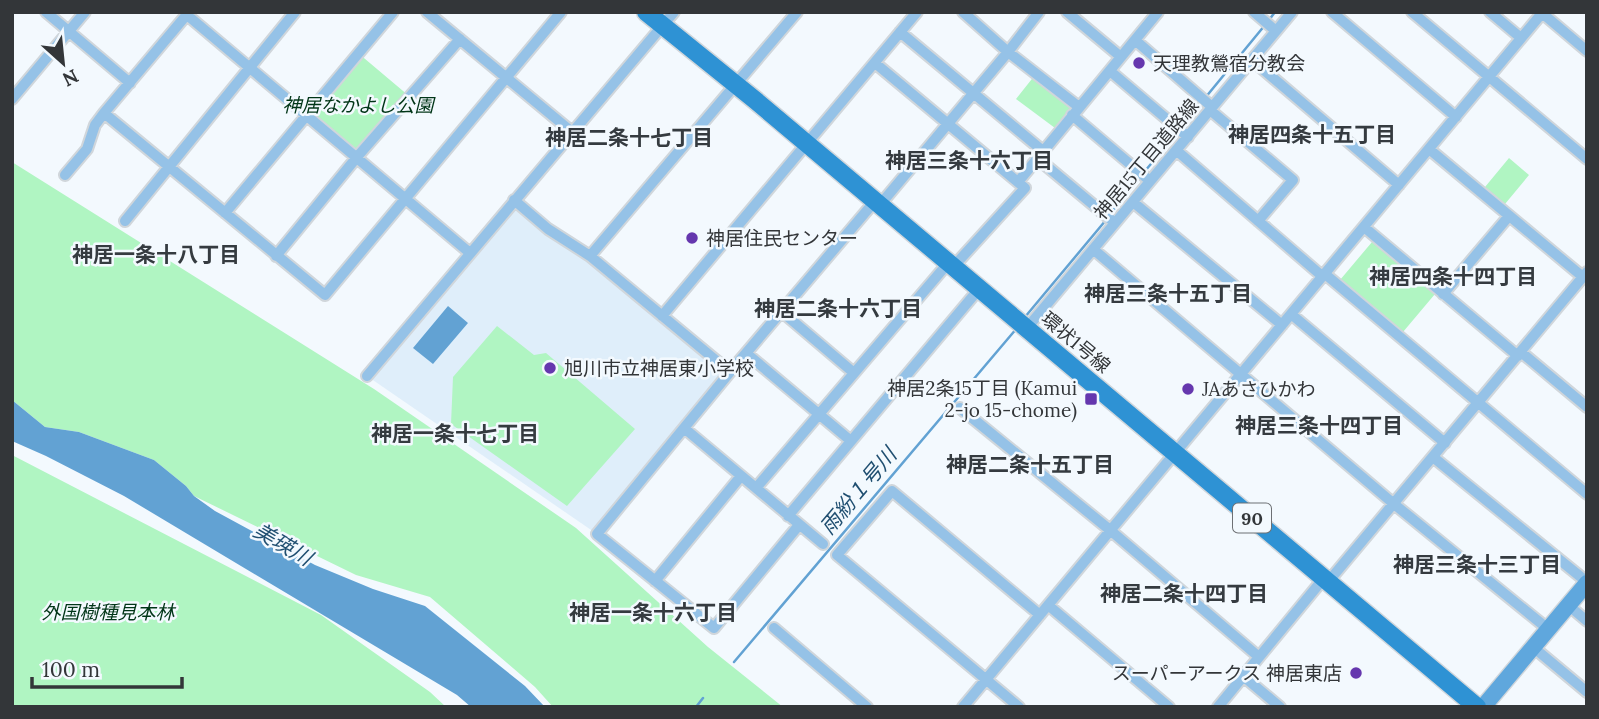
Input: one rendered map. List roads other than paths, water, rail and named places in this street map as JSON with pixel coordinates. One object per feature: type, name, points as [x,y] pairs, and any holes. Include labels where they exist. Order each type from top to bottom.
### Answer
[{"type":"main road","name":"環状1号線","points":[[646,12],[668,19],[736,84],[807,145],[1477,707]]},
{"type":"street","points":[[46,12],[130,83]]},
{"type":"street","points":[[12,99],[17,84],[69,32],[85,12]]},
{"type":"street","points":[[125,221],[295,12]]},
{"type":"street","points":[[225,213],[393,12]]},
{"type":"street","points":[[428,12],[572,132]]},
{"type":"street","points":[[104,113],[325,295],[561,12]]},
{"type":"street","points":[[590,256],[797,12]]},
{"type":"street","points":[[662,316],[916,12]]},
{"type":"street","points":[[963,12],[1076,111],[1150,181]]},
{"type":"street","points":[[799,525],[714,628],[597,534],[781,311],[948,124],[1039,12]]},
{"type":"street","points":[[1067,12],[1121,57]]},
{"type":"street","points":[[1018,182],[1158,12]]},
{"type":"street","points":[[1254,12],[1276,31]]},
{"type":"street","name":"神居15丁目道路線","points":[[1027,328],[1292,12]]},
{"type":"street","points":[[1332,12],[1456,117]]},
{"type":"street","points":[[1412,12],[1587,159]]},
{"type":"street","points":[[1490,12],[1521,38]]},
{"type":"street","points":[[963,707],[1542,13],[1587,51]]},
{"type":"street","points":[[65,175],[87,149],[96,125],[104,113],[188,14],[470,253]]},
{"type":"street","points":[[367,376],[668,19]]},
{"type":"street","points":[[900,32],[973,93],[1115,223]]},
{"type":"street","points":[[276,256],[357,157],[460,39]]},
{"type":"street","points":[[1135,40],[1293,180],[1258,221]]},
{"type":"street","points":[[1252,60],[1399,185]]},
{"type":"street","points":[[756,488],[951,264],[1025,188],[875,63]]},
{"type":"street","points":[[1110,71],[1188,137]]},
{"type":"street","points":[[1218,707],[1584,279],[1429,149]]},
{"type":"street","points":[[1176,150],[1587,494]]},
{"type":"street","points":[[514,200],[548,229],[590,256],[730,372]]},
{"type":"street","points":[[1133,202],[1282,325]]},
{"type":"street","points":[[1443,294],[1509,216]]},
{"type":"street","points":[[1364,227],[1443,294],[1587,407]]},
{"type":"street","points":[[1093,249],[1394,504],[1548,629]]},
{"type":"street","points":[[788,516],[979,289]]},
{"type":"street","points":[[781,311],[854,373]]},
{"type":"street","points":[[1291,314],[1445,443]]},
{"type":"street","points":[[746,353],[850,441]]},
{"type":"street","points":[[960,408],[1110,530],[1259,657]]},
{"type":"street","points":[[684,428],[823,544]]},
{"type":"street","points":[[1433,457],[1587,582],[1483,707]]},
{"type":"street","points":[[654,582],[741,476]]},
{"type":"street","points":[[1018,707],[837,555],[892,491],[1040,615]]},
{"type":"street","points":[[1048,605],[1170,707]]},
{"type":"street","points":[[1568,605],[1587,621]]},
{"type":"street","points":[[774,628],[867,707]]},
{"type":"street","points":[[1533,647],[1587,692]]},
{"type":"street","points":[[1242,676],[1280,707]]},
{"type":"water","points":[[448,306],[468,323],[433,364],[413,348]]},
{"type":"water","points":[[12,400],[45,427],[79,432],[154,460],[215,511],[315,565],[373,589],[425,606],[525,686],[545,707],[471,707],[457,695],[124,496],[12,441]]},
{"type":"waterway","points":[[1269,20],[1275,12]]},
{"type":"waterway","points":[[1205,98],[1265,25]]},
{"type":"waterway","points":[[1181,128],[1201,103]]},
{"type":"waterway","points":[[1145,171],[1177,133]]},
{"type":"waterway","points":[[1110,214],[1141,176]]},
{"type":"waterway","points":[[1025,317],[1106,220]]},
{"type":"waterway","name":"雨紛１号川","points":[[734,662],[1017,328]]},
{"type":"waterway","name":"雨紛１号川","points":[[696,707],[703,698]]},
{"type":"place","name":"天理教鶯宿分教会","points":[[1139,63]]},
{"type":"place","name":"神居住民センター","points":[[692,238]]},
{"type":"place","name":"旭川市立神居東小学校","points":[[550,368]]},
{"type":"place","name":"JAあさひかわ","points":[[1188,389]]},
{"type":"place","name":"神居2条15丁目 (Kamui 2-jo 15-chome)","points":[[1091,399]]},
{"type":"place","name":"スーパーアークス 神居東店","points":[[1356,673]]},
{"type":"district","name":"神居四条十五丁目","points":[[1312,134]]},
{"type":"district","name":"神居二条十七丁目","points":[[629,137]]},
{"type":"district","name":"神居三条十六丁目","points":[[969,160]]},
{"type":"district","name":"神居一条十八丁目","points":[[156,254]]},
{"type":"district","name":"神居四条十四丁目","points":[[1453,276]]},
{"type":"district","name":"神居三条十五丁目","points":[[1168,293]]},
{"type":"district","name":"神居二条十六丁目","points":[[838,308]]},
{"type":"district","name":"神居三条十四丁目","points":[[1319,425]]},
{"type":"district","name":"神居一条十七丁目","points":[[455,433]]},
{"type":"district","name":"神居二条十五丁目","points":[[1030,464]]},
{"type":"district","name":"神居三条十三丁目","points":[[1477,564]]},
{"type":"district","name":"神居二条十四丁目","points":[[1184,593]]},
{"type":"district","name":"神居一条十六丁目","points":[[653,612]]},
{"type":"park label","name":"神居なかよし公園","points":[[358,105]]},
{"type":"park label","name":"外国樹種見本林","points":[[108,612]]},
{"type":"water label","name":"美瑛川","points":[[283,544]]}]
